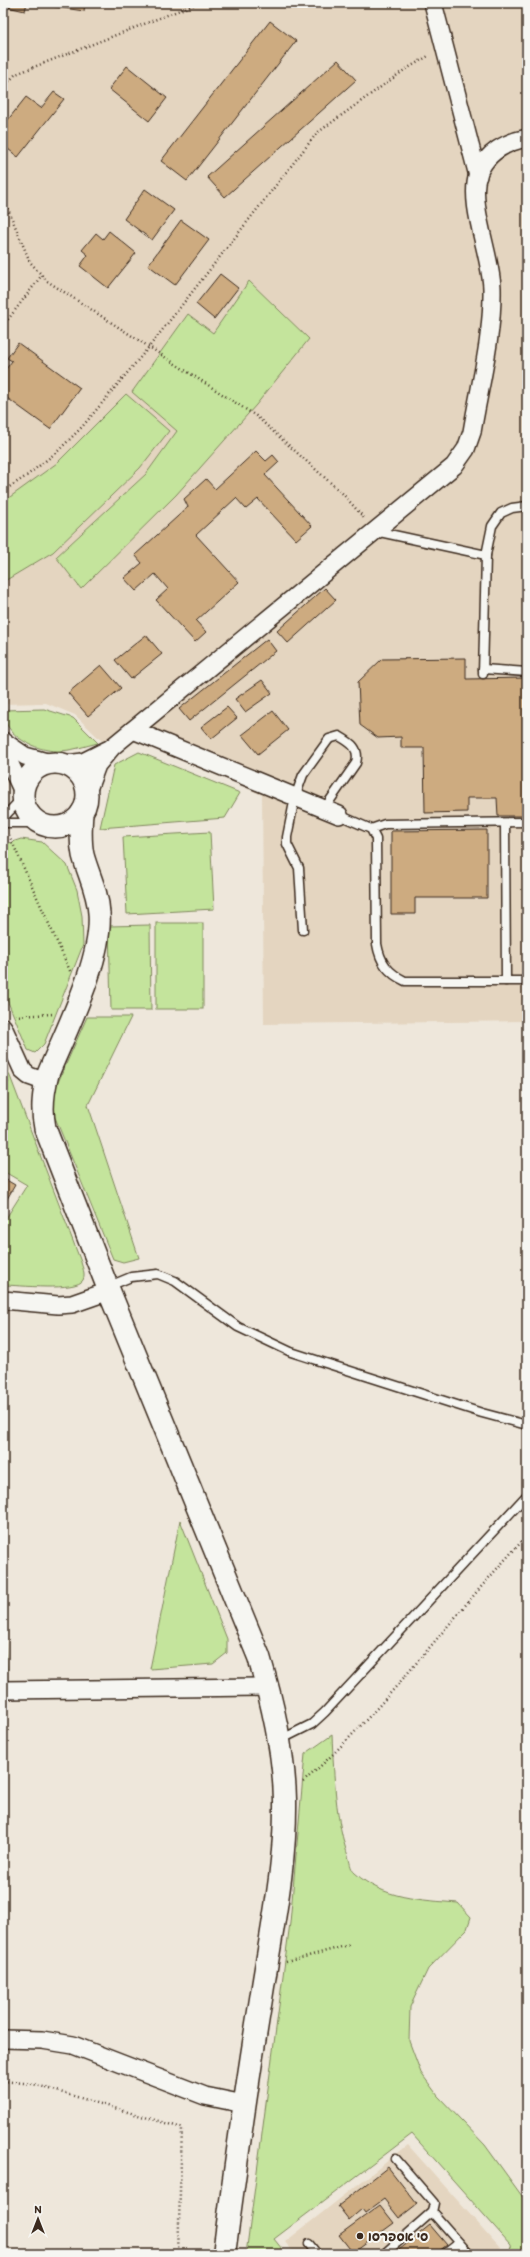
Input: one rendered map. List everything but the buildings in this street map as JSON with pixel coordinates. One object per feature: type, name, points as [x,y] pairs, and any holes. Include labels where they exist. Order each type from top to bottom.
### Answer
[{"type":"main road","points":[[108,1289],[251,1635],[268,1687],[279,1740],[285,1799],[280,1874],[244,2104],[224,2254]]},
{"type":"street","points":[[433,3],[478,176]]},
{"type":"street","points":[[42,824],[55,827],[66,825],[75,820],[82,812],[86,803],[87,792],[97,765],[112,747],[454,466],[466,449],[472,432],[491,321],[492,286],[475,196],[478,176],[483,163],[496,150],[517,140],[527,138]]},
{"type":"street","points":[[133,730],[331,812]]},
{"type":"street","points":[[3,741],[25,756],[58,763],[83,762],[112,747]]},
{"type":"street","points":[[3,749],[23,795],[28,812],[42,824],[59,832],[83,856]]},
{"type":"street","points":[[23,795],[25,782],[31,773],[58,763],[81,775],[87,792]]},
{"type":"street","points":[[3,1300],[58,1305],[72,1304],[108,1289],[45,1128],[42,1101],[46,1082],[96,952],[99,934],[99,912],[96,893],[83,856],[81,829],[82,812]]},
{"type":"street","points":[[7,1022],[23,1071],[29,1076],[46,1082]]},
{"type":"street","points":[[3,1690],[268,1687]]},
{"type":"street","points":[[3,2039],[42,2040],[73,2045],[205,2096],[244,2104]]},
{"type":"lane","points":[[527,506],[512,508],[502,513],[492,526],[486,555],[483,671],[527,672]]},
{"type":"lane","points":[[375,531],[486,555]]},
{"type":"lane","points":[[303,930],[299,868],[287,844],[295,797],[303,775],[311,763],[329,739],[339,736],[351,743],[357,751],[358,757],[331,812],[371,829],[376,839],[377,944],[379,958],[395,976],[406,981],[527,981]]},
{"type":"lane","points":[[3,822],[23,795]]},
{"type":"lane","points":[[3,822],[42,824]]},
{"type":"lane","points":[[371,829],[386,824],[527,822]]},
{"type":"lane","points":[[505,823],[506,981]]},
{"type":"lane","points":[[108,1289],[131,1277],[158,1274],[175,1281],[238,1327],[291,1352],[482,1413],[527,1425]]},
{"type":"lane","points":[[279,1740],[312,1724],[325,1712],[527,1495]]},
{"type":"lane","points":[[384,2254],[432,2212],[434,2203],[396,2159]]},
{"type":"lane","points":[[432,2212],[467,2253]]},
{"type":"lane","points":[[445,2254],[459,2243]]},
{"type":"lane","points":[[309,2244],[317,2254]]},
{"type":"path","points":[[3,88],[16,74],[198,3]]},
{"type":"path","points":[[3,491],[41,464],[82,427],[149,347],[317,133],[403,71],[444,48]]},
{"type":"path","points":[[3,198],[30,262],[42,275],[149,347],[256,416],[342,493],[375,531]]},
{"type":"path","points":[[3,326],[42,275]]},
{"type":"path","points":[[3,822],[69,970],[82,989]]},
{"type":"path","points":[[7,1022],[72,1013]]},
{"type":"path","points":[[285,1799],[339,1751],[495,1570],[527,1536]]},
{"type":"path","points":[[266,1968],[349,1945]]},
{"type":"path","points":[[3,2081],[34,2084],[182,2128],[178,2254]]},
{"type":"shaded area","points":[[3,3],[527,3],[527,1021],[264,1024],[262,795],[122,732],[105,744],[75,715],[46,703],[3,704]]},
{"type":"shaded area","points":[[408,2145],[500,2248],[500,2254],[295,2254],[285,2242]]},
{"type":"green space","points":[[249,281],[309,339],[256,405],[176,495],[81,589],[56,557],[146,474],[177,431],[132,392],[188,314],[213,333]]},
{"type":"green space","points":[[126,394],[169,431],[140,468],[53,552],[3,582],[3,502],[57,463]]},
{"type":"green space","points":[[44,709],[73,718],[98,743],[63,751],[40,748],[22,740],[8,727],[4,719],[3,710]]},
{"type":"green space","points":[[139,752],[240,793],[225,818],[100,828],[114,765]]},
{"type":"green space","points":[[210,832],[214,909],[127,914],[123,837]]},
{"type":"green space","points":[[21,839],[42,842],[67,865],[77,890],[82,916],[83,945],[44,1044],[35,1053],[28,1050],[3,990],[3,845]]},
{"type":"green space","points":[[156,923],[203,923],[203,1009],[156,1009]]},
{"type":"green space","points":[[150,925],[151,1010],[111,1010],[109,926]]},
{"type":"green space","points":[[87,1017],[131,1017],[88,1105],[139,1258],[123,1262],[113,1259],[52,1110],[55,1089]]},
{"type":"green space","points":[[3,1058],[81,1262],[84,1278],[78,1284],[59,1287],[3,1285],[3,1223],[27,1185],[3,1171]]},
{"type":"green space","points":[[180,1520],[227,1639],[227,1653],[213,1664],[150,1669]]},
{"type":"green space","points":[[3,1623],[7,1670],[3,1670]]},
{"type":"green space","points":[[332,1735],[338,1813],[344,1844],[354,1872],[366,1882],[403,1897],[458,1903],[471,1917],[467,1929],[428,1969],[410,2007],[409,2041],[421,2073],[438,2096],[485,2145],[527,2203],[527,2254],[511,2254],[510,2244],[412,2134],[274,2239],[286,2254],[246,2254],[290,1923],[305,1754]]},
{"type":"place","name":"סי אספרסו","points":[[360,2236]]}]
